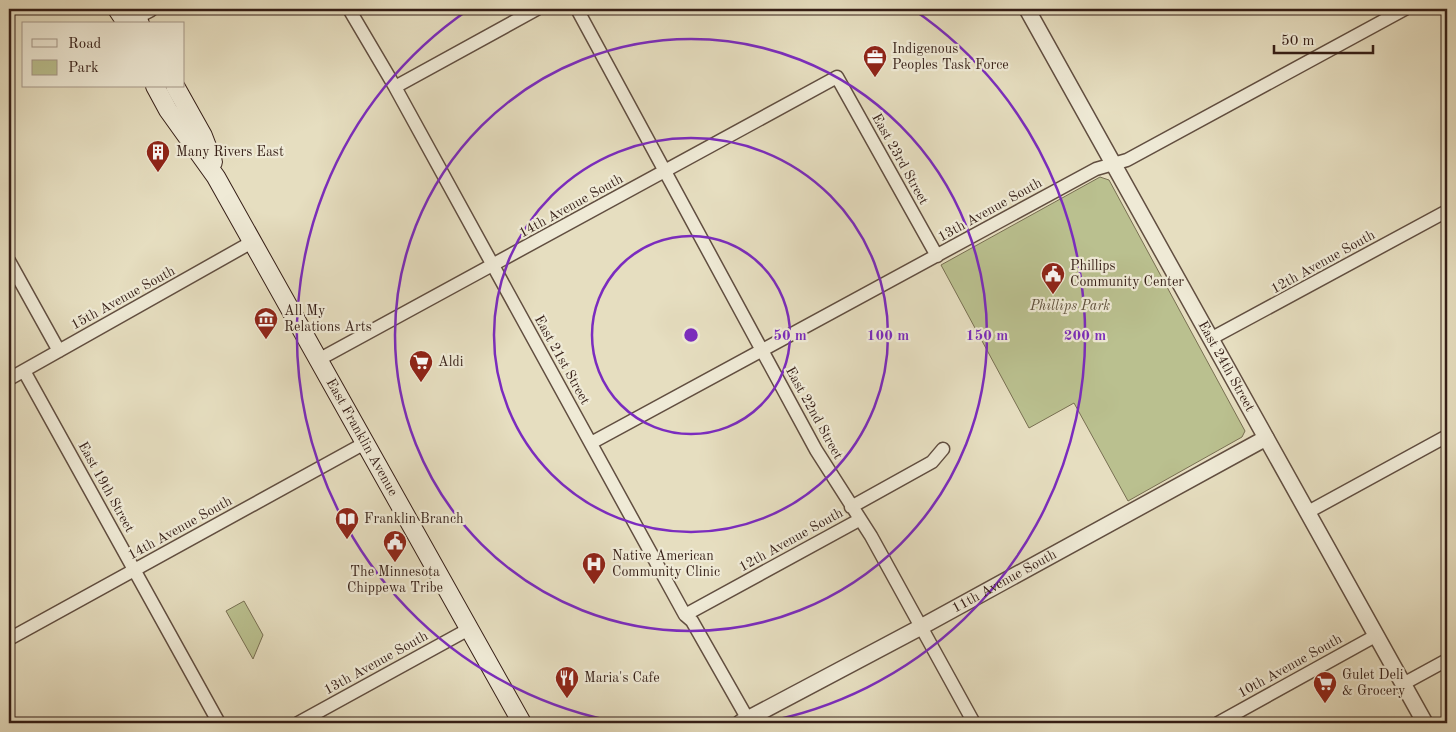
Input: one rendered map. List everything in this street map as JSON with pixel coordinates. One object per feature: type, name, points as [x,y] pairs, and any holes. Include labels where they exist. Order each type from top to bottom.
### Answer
[{"type":"main road","name":"East Franklin Avenue","points":[[156,88],[168,110],[216,177],[522,723]]},
{"type":"main road","name":"East Franklin Avenue","points":[[176,88],[209,150],[216,177]]},
{"type":"street","name":"East 21st Street","points":[[349,9],[395,87],[685,615],[692,621],[746,722]]},
{"type":"street","points":[[395,87],[537,9]]},
{"type":"street","name":"East 22nd Street","points":[[577,9],[666,170],[816,450],[871,536],[974,723]]},
{"type":"street","name":"East 24th Street","points":[[1027,9],[1425,723]]},
{"type":"street","name":"13th Avenue South","points":[[591,443],[1096,169],[1127,160],[1405,9]]},
{"type":"street","name":"14th Avenue South","points":[[318,360],[838,76]]},
{"type":"street","name":"East 23rd Street","points":[[838,76],[937,256]]},
{"type":"street","name":"12th Avenue South","points":[[1212,338],[1447,211]]},
{"type":"street","name":"15th Avenue South","points":[[9,379],[252,242]]},
{"type":"street","points":[[9,261],[59,351]]},
{"type":"street","name":"East 19th Street","points":[[24,371],[219,723]]},
{"type":"street","points":[[1308,512],[1447,436]]},
{"type":"street","name":"11th Avenue South","points":[[746,722],[1266,438]]},
{"type":"street","name":"14th Avenue South","points":[[9,639],[365,443]]},
{"type":"street","name":"12th Avenue South","points":[[852,507],[932,462],[943,449]]},
{"type":"street","name":"12th Avenue South","points":[[685,615],[859,520]]},
{"type":"street","name":"13th Avenue South","points":[[298,723],[469,629]]},
{"type":"street","name":"10th Avenue South","points":[[1218,723],[1377,635]]},
{"type":"street","points":[[1403,684],[1447,660]]},
{"type":"green space","name":"Phillips Park","points":[[1100,177],[1109,180],[1245,431],[1242,437],[1128,501],[1074,403],[1029,428],[941,265]]},
{"type":"green space","points":[[244,601],[263,635],[253,659],[226,611]]},
{"type":"place","name":"Indigenous Peoples Task Force","points":[[875,78]]},
{"type":"place","name":"Many Rivers East","points":[[158,173]]},
{"type":"place","name":"Phillips Community Center","points":[[1053,295]]},
{"type":"place","name":"All My Relations Arts","points":[[266,340]]},
{"type":"place","name":"Aldi","points":[[421,383]]},
{"type":"place","name":"Franklin Branch","points":[[347,540]]},
{"type":"place","name":"The Minnesota Chippewa Tribe","points":[[395,563]]},
{"type":"place","name":"Native American Community Clinic","points":[[594,585]]},
{"type":"place","name":"Maria's Cafe","points":[[567,699]]},
{"type":"place","name":"Gulet Deli & Grocery","points":[[1325,704]]}]
